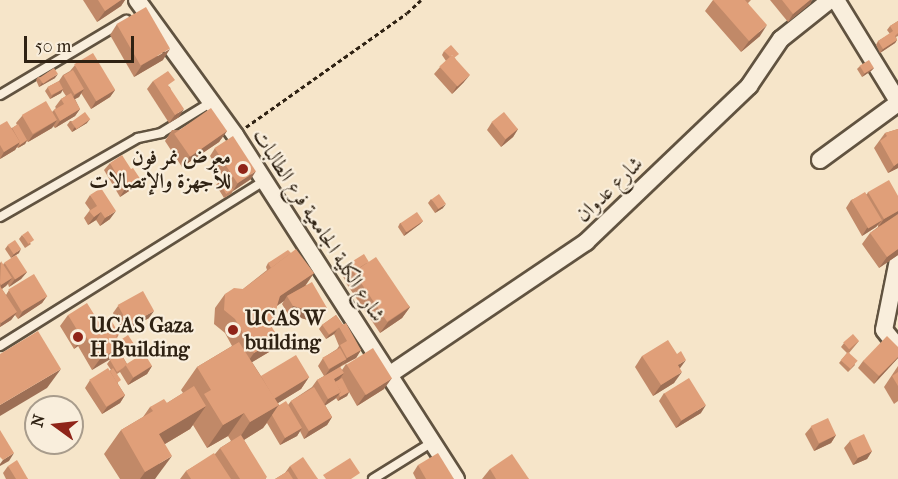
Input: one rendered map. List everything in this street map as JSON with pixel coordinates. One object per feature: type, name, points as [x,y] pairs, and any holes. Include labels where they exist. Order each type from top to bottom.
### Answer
[{"type":"street","name":"شارع عدوان","points":[[389,375],[586,242],[748,86],[781,39],[830,0]]},
{"type":"street","points":[[820,160],[898,102],[836,0]]},
{"type":"street","name":"شارع الكلية الجامعية فرع الطالبات","points":[[140,5],[235,135],[456,479]]},
{"type":"street","points":[[898,260],[884,330],[898,347]]},
{"type":"lane","points":[[0,96],[140,5]]},
{"type":"lane","points":[[0,217],[138,138],[161,133],[210,103]]},
{"type":"lane","points":[[0,346],[264,181]]},
{"type":"lane","points":[[373,479],[431,443]]},
{"type":"path","points":[[235,135],[407,13],[421,0]]},
{"type":"building","points":[[98,0],[121,0],[105,11]]},
{"type":"building","points":[[713,0],[745,0],[767,25],[749,41]]},
{"type":"building","points":[[782,0],[810,0],[793,14]]},
{"type":"building","points":[[146,7],[170,49],[141,66],[117,24]]},
{"type":"building","points":[[898,21],[898,33],[895,36],[897,40],[883,49],[878,41],[893,31],[890,26]]},
{"type":"building","points":[[451,45],[459,54],[454,58],[444,51]]},
{"type":"building","points":[[93,53],[115,90],[96,101],[74,64]]},
{"type":"building","points":[[452,55],[470,75],[457,86],[439,66]]},
{"type":"building","points":[[869,60],[874,68],[864,73],[860,66]]},
{"type":"building","points":[[54,68],[58,74],[43,84],[39,78]]},
{"type":"building","points":[[73,70],[84,89],[74,95],[63,76]]},
{"type":"building","points":[[168,71],[175,80],[168,85],[184,109],[175,115],[153,81]]},
{"type":"building","points":[[59,81],[63,89],[52,95],[47,87]]},
{"type":"building","points":[[71,93],[80,109],[60,121],[54,110],[64,104],[61,99]]},
{"type":"building","points":[[46,101],[57,120],[33,134],[22,115]]},
{"type":"building","points":[[211,108],[227,131],[190,157],[174,134]]},
{"type":"building","points":[[85,112],[90,119],[77,129],[71,122]]},
{"type":"building","points":[[504,112],[518,129],[505,139],[492,122]]},
{"type":"building","points":[[7,121],[20,142],[4,152],[0,145],[0,125]]},
{"type":"building","points":[[18,124],[27,140],[20,145],[12,128]]},
{"type":"building","points":[[898,129],[898,163],[894,166],[880,141],[887,136],[885,133]]},
{"type":"building","points":[[233,136],[256,171],[237,183],[215,148]]},
{"type":"building","points":[[122,155],[141,180],[125,189],[110,163]]},
{"type":"building","points":[[225,177],[233,190],[226,194],[218,181]]},
{"type":"building","points":[[889,180],[898,196],[898,211],[884,219],[868,192]]},
{"type":"building","points":[[101,188],[116,211],[105,218],[101,212],[94,217],[89,211],[97,206],[90,195]]},
{"type":"building","points":[[865,192],[882,220],[868,229],[851,200]]},
{"type":"building","points":[[439,194],[446,204],[439,209],[432,199]]},
{"type":"building","points":[[417,212],[423,221],[407,232],[400,223]]},
{"type":"building","points":[[898,214],[898,249],[887,257],[870,233]]},
{"type":"building","points":[[28,231],[34,240],[28,244],[22,235]]},
{"type":"building","points":[[15,240],[21,249],[14,254],[8,245]]},
{"type":"building","points":[[296,249],[314,273],[280,296],[271,326],[279,338],[254,353],[235,319],[224,310],[225,294],[234,288],[243,289]]},
{"type":"building","points":[[288,250],[291,253],[271,268],[268,263]]},
{"type":"building","points":[[364,254],[369,262],[347,275],[342,268]]},
{"type":"building","points":[[16,255],[27,272],[15,279],[4,263]]},
{"type":"building","points":[[376,257],[410,307],[387,322],[354,272]]},
{"type":"building","points":[[1,261],[12,278],[1,285],[0,283]]},
{"type":"building","points":[[34,274],[47,296],[22,312],[8,289]]},
{"type":"building","points":[[312,282],[327,308],[317,313],[293,306],[287,296]]},
{"type":"building","points":[[0,286],[17,312],[1,323],[0,322]]},
{"type":"building","points":[[143,291],[154,311],[129,325],[118,305]]},
{"type":"building","points":[[87,303],[100,324],[110,318],[119,334],[116,336],[122,346],[100,359],[85,335],[82,338],[68,315]]},
{"type":"building","points":[[336,315],[343,325],[329,335],[322,325]]},
{"type":"building","points":[[346,323],[361,350],[347,358],[340,345],[347,341],[339,327]]},
{"type":"building","points":[[38,331],[61,369],[0,405],[0,354]]},
{"type":"building","points":[[853,334],[859,341],[849,349],[843,343]]},
{"type":"building","points":[[128,335],[136,347],[122,355],[119,350],[122,346],[119,341]]},
{"type":"building","points":[[887,336],[898,347],[898,357],[879,376],[863,361]]},
{"type":"building","points":[[668,340],[677,354],[681,351],[686,360],[678,365],[682,372],[661,385],[642,356]]},
{"type":"building","points":[[239,342],[279,405],[250,422],[244,413],[223,425],[204,394],[211,390],[197,367]]},
{"type":"building","points":[[340,348],[346,359],[329,369],[323,358]]},
{"type":"building","points":[[373,348],[392,379],[366,395],[347,364]]},
{"type":"building","points":[[848,352],[858,361],[850,369],[841,360]]},
{"type":"building","points":[[120,353],[127,364],[117,372],[110,360]]},
{"type":"building","points":[[144,353],[152,366],[133,377],[125,365]]},
{"type":"building","points":[[296,355],[309,377],[274,398],[261,376]]},
{"type":"building","points":[[340,367],[344,373],[334,379],[341,392],[328,399],[317,380]]},
{"type":"building","points":[[108,368],[125,395],[106,407],[89,380]]},
{"type":"building","points":[[113,368],[121,380],[117,383],[110,371]]},
{"type":"building","points":[[898,372],[898,386],[892,376]]},
{"type":"building","points":[[342,378],[349,392],[340,397],[341,392],[335,382]]},
{"type":"building","points":[[689,378],[706,405],[681,421],[664,393]]},
{"type":"building","points":[[194,386],[206,406],[159,434],[172,456],[145,472],[121,430],[153,411],[150,407],[164,399],[167,403]]},
{"type":"building","points":[[314,387],[332,417],[309,431],[291,401]]},
{"type":"building","points":[[286,401],[302,428],[285,438],[272,415],[278,406]]},
{"type":"building","points":[[828,418],[836,435],[819,443],[811,426]]},
{"type":"building","points":[[0,430],[14,453],[3,460],[0,457]]},
{"type":"building","points":[[864,434],[872,451],[858,458],[849,441]]},
{"type":"building","points":[[241,435],[267,477],[265,479],[240,479],[220,448]]},
{"type":"building","points":[[214,453],[231,479],[191,479],[186,471]]},
{"type":"building","points":[[438,453],[454,479],[426,479],[418,465]]},
{"type":"building","points":[[512,454],[529,479],[496,479],[490,469]]},
{"type":"building","points":[[303,457],[318,479],[298,479],[290,466]]},
{"type":"building","points":[[350,458],[360,473],[351,479],[326,479],[323,475]]},
{"type":"building","points":[[17,460],[28,479],[16,479],[8,466]]},
{"type":"building","points":[[288,471],[293,479],[275,479]]},
{"type":"place","name":"معرض نمر فون للأجهزة والإتصالات","points":[[243,169]]},
{"type":"place","name":"UCAS W building","points":[[233,330]]},
{"type":"place","name":"UCAS Gaza H Building","points":[[78,337]]}]
